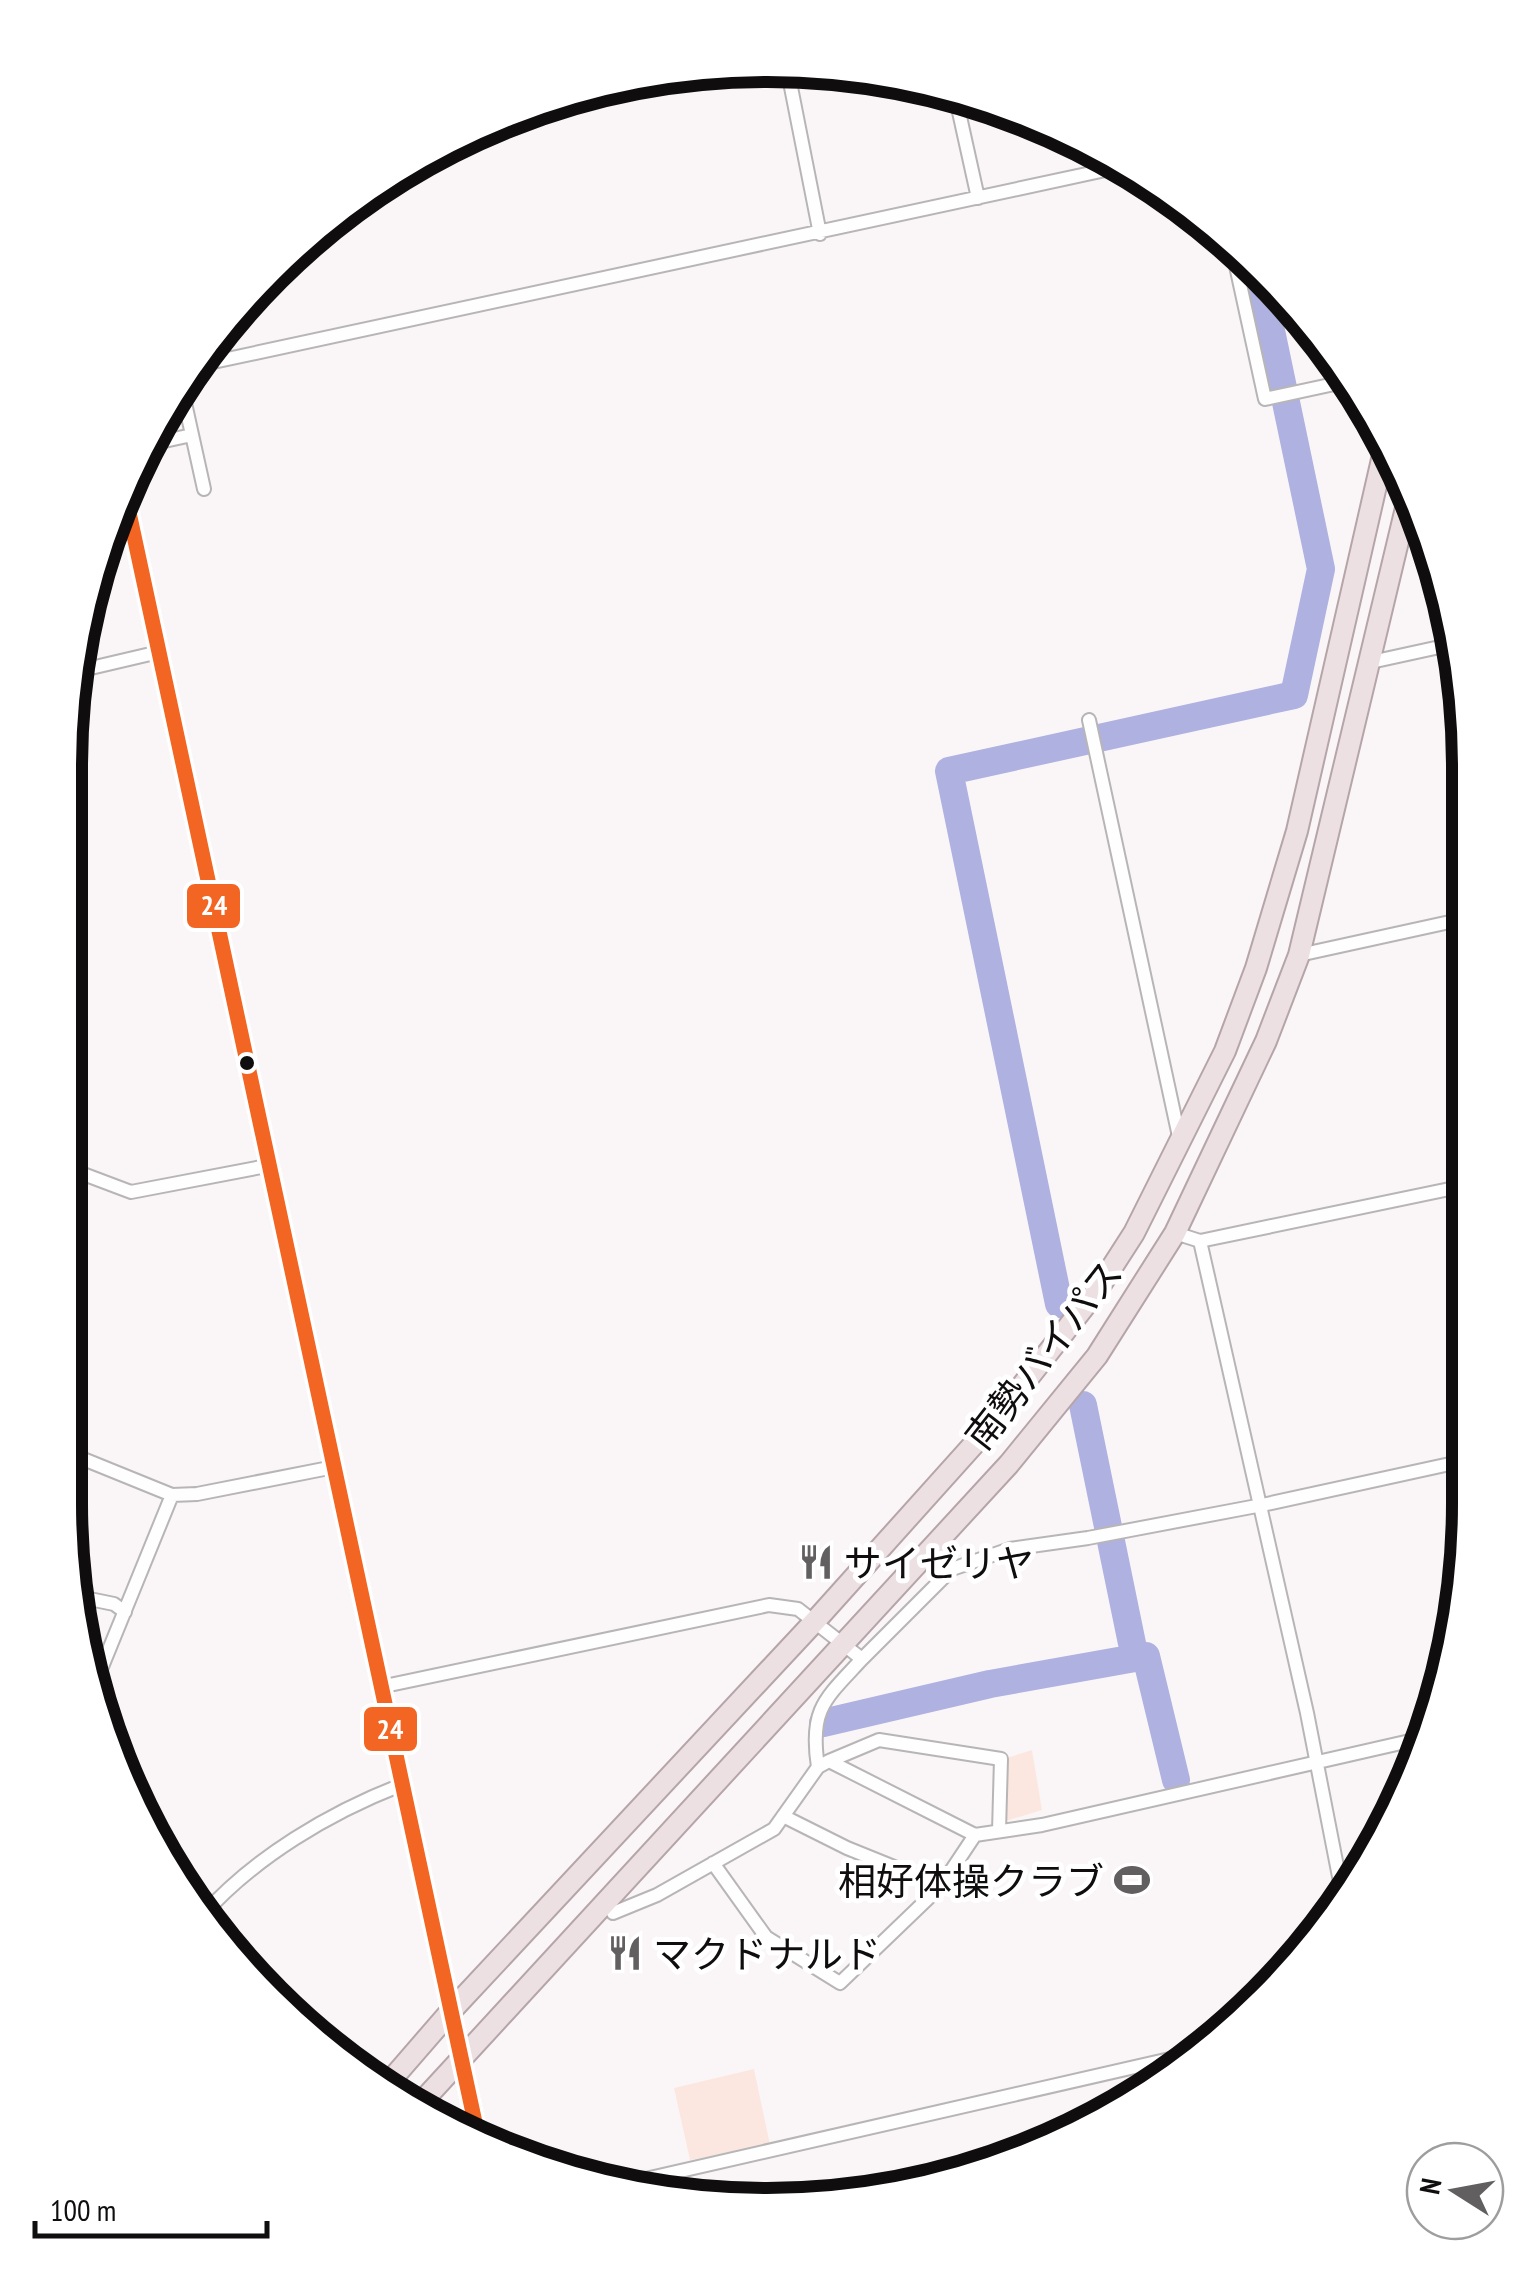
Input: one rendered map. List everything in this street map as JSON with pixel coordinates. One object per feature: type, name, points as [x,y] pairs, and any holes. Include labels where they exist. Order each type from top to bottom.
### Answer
[{"type":"highway","name":"南勢バイパス","points":[[394,2077],[816,1620],[1042,1365],[1134,1233],[1181,1144],[1256,968],[1297,831],[1381,463]]},
{"type":"highway","name":"南勢バイパス","points":[[426,2097],[921,1562],[1048,1418],[1097,1356],[1175,1233],[1236,1107],[1299,954],[1404,515]]},
{"type":"main road","points":[[130,518],[475,2123]]},
{"type":"street","points":[[791,83],[820,234]]},
{"type":"street","points":[[959,110],[978,198]]},
{"type":"street","points":[[216,361],[1103,171]]},
{"type":"street","points":[[1236,268],[1264,400],[1335,384]]},
{"type":"street","points":[[185,407],[204,489]]},
{"type":"street","points":[[167,438],[192,435]]},
{"type":"street","points":[[1371,662],[1441,647]]},
{"type":"street","points":[[90,668],[159,652]]},
{"type":"street","points":[[1089,720],[1181,1144]]},
{"type":"street","points":[[1299,954],[1452,921]]},
{"type":"street","points":[[82,1173],[131,1192],[272,1165]]},
{"type":"street","points":[[1175,1233],[1200,1241],[1452,1188]]},
{"type":"street","points":[[1200,1241],[1262,1505],[1340,1880]]},
{"type":"street","points":[[82,1458],[172,1494],[197,1494],[334,1467]]},
{"type":"street","points":[[1410,1741],[1042,1825],[975,1835],[823,1764],[813,1738],[822,1704],[952,1569],[1010,1550],[1262,1505],[1452,1464]]},
{"type":"street","points":[[102,1665],[172,1494]]},
{"type":"street","points":[[89,1599],[114,1604],[126,1612]]},
{"type":"street","points":[[380,1687],[770,1606],[798,1609],[862,1660]]},
{"type":"street","points":[[613,1913],[657,1895],[774,1829],[823,1764],[879,1740],[1001,1759],[999,1832]]},
{"type":"street","points":[[212,1904],[228,1886],[338,1812],[401,1784]]},
{"type":"street","points":[[783,1816],[847,1848],[941,1886]]},
{"type":"street","points":[[713,1864],[766,1937],[840,1983],[941,1886],[975,1835]]},
{"type":"street","points":[[650,2178],[1169,2058]]},
{"type":"shaded area","points":[[1032,1750],[1042,1810],[1006,1821],[1007,1758]]},
{"type":"shaded area","points":[[754,2069],[770,2145],[690,2160],[674,2088]]},
{"type":"waterway","points":[[1059,1304],[949,771],[1294,695],[1321,569],[1264,295]]},
{"type":"waterway","points":[[1083,1405],[1135,1658],[1146,1656],[1176,1780]]},
{"type":"waterway","points":[[823,1723],[990,1684],[1135,1658]]},
{"type":"transit line","name":"24","points":[[130,518],[475,2123]]},
{"type":"place","name":"サイゼリヤ","points":[[816,1562]]},
{"type":"place","name":"相好体操クラブ","points":[[1132,1880]]},
{"type":"place","name":"マクドナルド","points":[[625,1953]]}]
